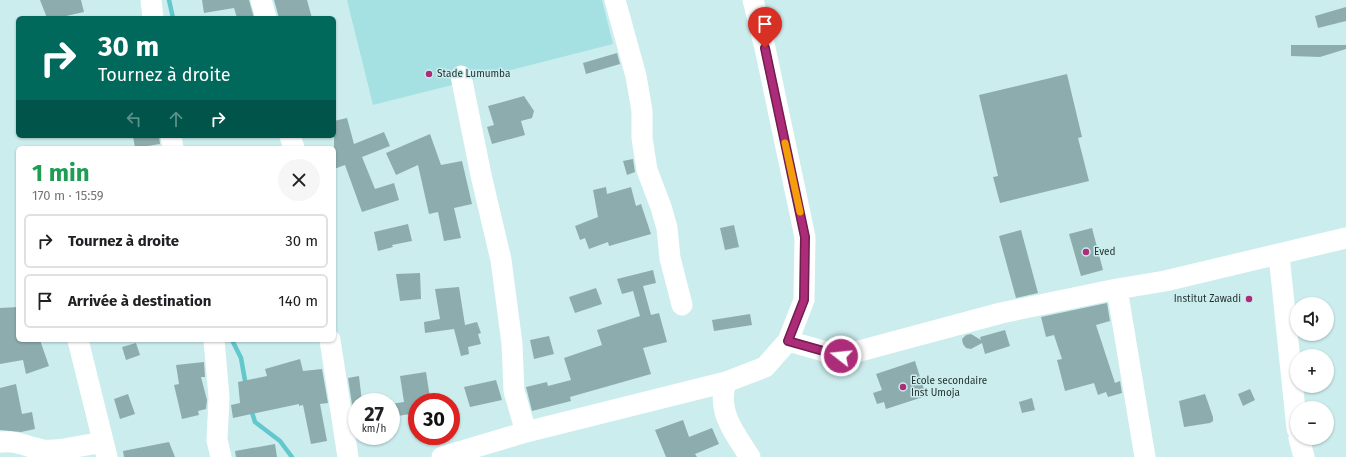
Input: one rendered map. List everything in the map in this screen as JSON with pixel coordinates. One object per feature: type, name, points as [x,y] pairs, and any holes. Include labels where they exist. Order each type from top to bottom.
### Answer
[{"type":"street","points":[[151,0],[153,16]]},
{"type":"street","points":[[261,0],[265,16]]},
{"type":"street","points":[[615,0],[636,76],[642,111],[642,138],[647,170],[667,228],[670,258],[682,305]]},
{"type":"street","points":[[442,457],[526,432],[726,382],[765,367],[788,341],[804,300],[805,237],[765,48],[753,0]]},
{"type":"street","points":[[461,76],[481,175],[501,260],[512,344],[514,391],[526,432]]},
{"type":"street","points":[[788,341],[841,356],[1001,313],[1116,289],[1165,281],[1346,238]]},
{"type":"street","points":[[1279,255],[1294,401]]},
{"type":"street","points":[[1116,289],[1145,457]]},
{"type":"street","points":[[0,442],[12,441],[42,450],[58,450],[84,444],[104,450],[78,342]]},
{"type":"street","points":[[214,342],[219,396],[218,440],[221,457]]},
{"type":"street","points":[[330,342],[348,457]]},
{"type":"street","points":[[726,382],[723,391],[725,410],[734,434],[750,457]]},
{"type":"street","points":[[1301,445],[1304,457]]},
{"type":"shaded area","name":"Stade Lumumba","points":[[347,0],[602,0],[613,44],[373,105]]},
{"type":"building","points":[[40,0],[81,0],[84,12],[66,16],[46,16]]},
{"type":"building","points":[[202,0],[249,0],[253,16],[236,16],[234,8],[204,13]]},
{"type":"building","points":[[274,0],[307,0],[311,16],[278,16]]},
{"type":"building","points":[[1346,7],[1346,21],[1318,28],[1315,16]]},
{"type":"building","points":[[1291,45],[1346,45],[1346,49],[1320,57],[1291,56]]},
{"type":"building","points":[[617,53],[620,64],[586,74],[583,63]]},
{"type":"building","points":[[1067,74],[1082,137],[1078,138],[1089,181],[1000,203],[993,177],[998,176],[979,95]]},
{"type":"building","points":[[524,96],[534,111],[532,118],[521,121],[525,135],[492,144],[487,127],[494,125],[488,106]]},
{"type":"building","points":[[347,118],[354,144],[384,132],[390,146],[362,157],[375,189],[394,183],[399,200],[362,212],[345,165],[336,168],[336,146],[334,146],[334,138],[336,138],[336,121]]},
{"type":"building","points":[[430,134],[441,165],[462,161],[472,204],[454,208],[461,238],[444,241],[438,212],[429,214],[418,165],[396,175],[386,153]]},
{"type":"building","points":[[133,138],[159,138],[160,144],[135,146]]},
{"type":"building","points":[[633,159],[635,172],[627,175],[623,161]]},
{"type":"building","points":[[606,187],[607,194],[631,187],[636,206],[641,204],[651,234],[609,246],[608,242],[589,249],[585,238],[580,240],[575,226],[598,217],[593,190]]},
{"type":"building","points":[[408,224],[412,241],[392,245],[393,247],[378,251],[374,232]]},
{"type":"building","points":[[734,225],[739,247],[725,250],[720,228]]},
{"type":"building","name":"Eved","points":[[1092,228],[1103,270],[1081,276],[1069,234]]},
{"type":"building","points":[[1021,230],[1038,293],[1016,298],[999,236]]},
{"type":"building","points":[[653,270],[656,283],[643,286],[651,315],[659,313],[667,342],[643,348],[651,374],[570,397],[571,401],[532,411],[526,387],[547,382],[548,386],[571,380],[564,358],[602,345],[597,330],[640,316],[633,291],[622,294],[617,279]]},
{"type":"building","points":[[420,273],[421,299],[400,301],[396,274]]},
{"type":"building","points":[[459,287],[465,325],[477,322],[481,333],[478,334],[481,344],[468,347],[469,354],[461,356],[454,329],[425,333],[424,322],[440,319],[435,289]]},
{"type":"building","points":[[596,288],[602,304],[575,313],[569,297]]},
{"type":"building","points":[[1107,303],[1110,321],[1096,325],[1115,383],[1120,381],[1122,393],[1108,397],[1106,392],[1098,395],[1094,383],[1065,391],[1057,360],[1062,359],[1054,335],[1046,337],[1041,317]]},
{"type":"building","points":[[16,307],[16,342],[41,342],[49,366],[26,374],[23,360],[0,364],[0,308]]},
{"type":"building","points":[[750,314],[752,325],[714,331],[712,320]]},
{"type":"building","points":[[1005,330],[1010,346],[985,354],[982,343],[971,349],[966,348],[963,344],[962,339],[966,335],[971,334],[981,340],[980,337]]},
{"type":"building","points":[[549,336],[554,354],[534,359],[530,340]]},
{"type":"building","points":[[136,343],[140,355],[126,360],[122,347]]},
{"type":"building","points":[[300,359],[303,371],[322,369],[328,403],[320,404],[327,441],[311,444],[303,405],[299,406],[299,404],[233,418],[231,405],[240,403],[238,382],[267,376],[265,369]]},
{"type":"building","name":"Ecole secondaire Inst Umoja","points":[[915,361],[926,396],[886,409],[884,402],[877,404],[873,393],[882,390],[876,374]]},
{"type":"building","points":[[204,362],[205,377],[201,377],[207,400],[206,409],[198,411],[199,415],[182,419],[174,385],[179,384],[176,365]]},
{"type":"building","points":[[426,372],[429,393],[408,393],[408,414],[400,416],[400,403],[404,402],[400,376]]},
{"type":"building","points":[[359,376],[361,393],[350,393],[348,378]]},
{"type":"building","points":[[496,380],[502,400],[470,407],[464,387]]},
{"type":"building","points":[[16,384],[22,414],[32,412],[35,429],[21,432],[0,430],[0,388]]},
{"type":"building","points":[[1250,389],[1255,400],[1243,406],[1238,394]]},
{"type":"building","points":[[128,394],[135,414],[120,419],[114,399]]},
{"type":"building","points":[[1205,394],[1213,421],[1210,423],[1184,427],[1179,401]]},
{"type":"building","points":[[1032,398],[1035,410],[1022,413],[1019,402]]},
{"type":"building","points":[[683,420],[689,437],[712,428],[719,444],[695,454],[697,457],[666,457],[655,430]]},
{"type":"building","points":[[169,442],[175,457],[124,457],[123,451]]},
{"type":"building","points":[[275,444],[277,457],[236,457],[235,451]]},
{"type":"waterway","points":[[169,0],[173,16]]},
{"type":"waterway","points":[[233,342],[241,358],[246,386]]},
{"type":"waterway","points":[[251,409],[255,422],[280,441],[292,457]]},
{"type":"slow traffic","points":[[785,143],[800,212]]},
{"type":"place","name":"Stade Lumumba","points":[[429,74]]},
{"type":"place","name":"Eved","points":[[1086,252]]},
{"type":"place","name":"Institut Zawadi","points":[[1249,299]]},
{"type":"place","name":"Ecole secondaire Inst Umoja","points":[[903,387]]},
{"type":"route","points":[[765,48],[805,237],[804,300],[788,341],[841,356]]}]
